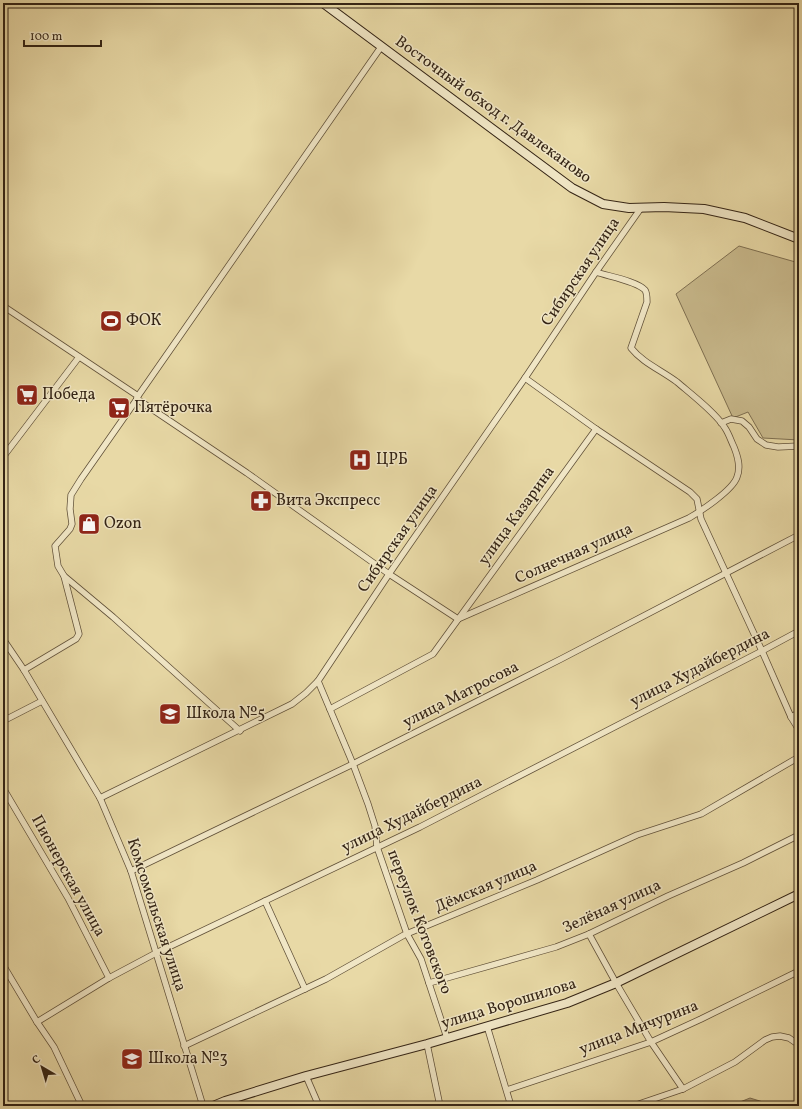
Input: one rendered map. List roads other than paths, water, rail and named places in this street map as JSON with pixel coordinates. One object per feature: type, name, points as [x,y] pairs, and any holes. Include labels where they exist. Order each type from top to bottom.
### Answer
[{"type":"street","name":"Восточный обход г. Давлеканово","points":[[322,3],[572,188],[603,204],[629,208],[664,207],[704,209],[745,218],[799,239]]},
{"type":"street","points":[[24,670],[76,639],[79,634],[64,576],[58,566],[55,546],[70,529],[72,524],[70,509],[71,495],[137,397],[381,47]]},
{"type":"street","name":"Сибирская улица","points":[[100,798],[292,704],[306,694],[318,681],[389,574],[525,378],[640,208]]},
{"type":"street","points":[[596,272],[636,284],[645,290],[647,302],[631,348],[638,356],[676,382],[722,423],[731,419],[742,421],[750,427],[757,439],[766,445],[778,447],[799,446]]},
{"type":"street","points":[[3,306],[247,473],[389,574],[458,619]]},
{"type":"street","points":[[3,457],[79,357]]},
{"type":"street","points":[[525,378],[596,429],[690,492],[697,499],[701,519],[791,717],[799,730]]},
{"type":"street","name":"Солнечная улица","points":[[458,619],[700,512],[725,493],[737,479],[739,468],[736,453],[722,423]]},
{"type":"street","name":"улица Казарина","points":[[330,709],[432,654],[596,429]]},
{"type":"street","name":"улица Матросова","points":[[131,871],[352,764],[561,659],[799,535]]},
{"type":"street","points":[[64,576],[113,617],[240,730]]},
{"type":"street","name":"улица Худайбердина","points":[[37,1022],[109,978],[156,953],[420,827],[799,631]]},
{"type":"street","name":"Комсомольская улица","points":[[3,639],[24,670],[100,798],[131,871],[203,1106]]},
{"type":"street","name":"переулок Котовского","points":[[318,681],[352,764],[375,826],[377,847],[407,934],[421,959],[448,1038]]},
{"type":"street","points":[[3,721],[42,701]]},
{"type":"street","points":[[791,717],[799,712]]},
{"type":"street","name":"Дёмская улица","points":[[184,1046],[305,989],[407,934],[637,836],[701,814],[799,757]]},
{"type":"street","name":"Пионерская улица","points":[[3,788],[68,898],[109,978]]},
{"type":"street","name":"Зелёная улица","points":[[428,983],[556,947],[589,934],[668,896],[743,863],[799,835]]},
{"type":"street","name":"улица Ворошилова","points":[[214,1106],[226,1104],[306,1076],[427,1044],[567,1003],[616,983],[799,894]]},
{"type":"street","points":[[265,901],[305,989]]},
{"type":"street","points":[[589,934],[651,1042],[683,1089]]},
{"type":"street","points":[[3,965],[37,1022],[54,1047],[82,1106]]},
{"type":"street","name":"улица Мичурина","points":[[507,1090],[651,1042],[701,1020],[799,971]]},
{"type":"street","points":[[487,1026],[511,1106]]},
{"type":"street","points":[[633,1106],[683,1089],[735,1062],[765,1040],[772,1037],[780,1036],[789,1038],[799,1045]]},
{"type":"street","points":[[427,1044],[440,1106]]},
{"type":"street","points":[[306,1076],[319,1106]]},
{"type":"place","name":"ФОК","points":[[111,321]]},
{"type":"place","name":"Победа","points":[[27,395]]},
{"type":"place","name":"Пятёрочка","points":[[119,408]]},
{"type":"place","name":"ЦРБ","points":[[360,460]]},
{"type":"place","name":"Вита Экспресс","points":[[261,501]]},
{"type":"place","name":"Ozon","points":[[89,524]]},
{"type":"place","name":"Школа №5","points":[[170,714]]},
{"type":"place","name":"Школа №3","points":[[132,1059]]}]
